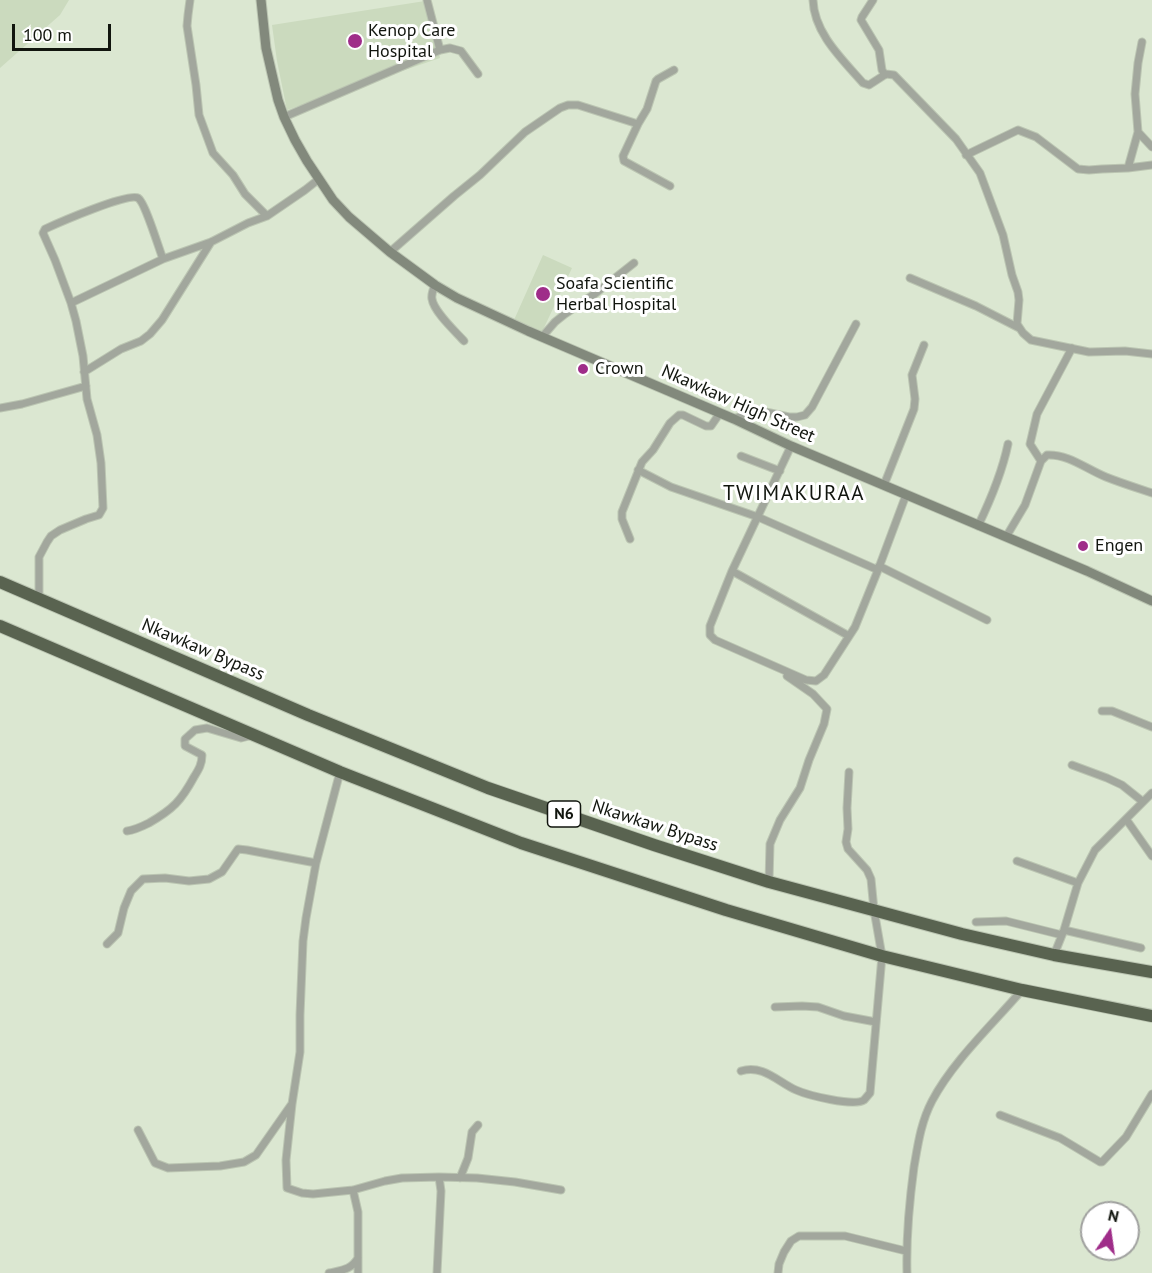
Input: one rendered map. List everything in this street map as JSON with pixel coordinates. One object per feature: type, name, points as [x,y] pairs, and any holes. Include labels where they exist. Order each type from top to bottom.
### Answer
[{"type":"highway","name":"Nkawkaw Bypass","points":[[0,582],[308,715],[488,788],[654,845],[770,882],[962,934],[1054,955],[1152,972]]},
{"type":"highway","name":"N6","points":[[0,626],[340,772],[521,843],[726,910],[882,956],[1022,990],[1152,1016]]},
{"type":"main road","name":"Nkawkaw High Street","points":[[261,0],[265,39],[278,100],[295,140],[333,200],[349,217],[390,252],[435,285],[468,304],[542,337],[1152,601]]},
{"type":"street","points":[[190,0],[188,26],[197,109],[202,125],[213,153],[233,175],[245,194],[267,216]]},
{"type":"street","points":[[427,0],[440,50]]},
{"type":"street","points":[[813,0],[814,15],[833,48],[863,82],[869,85],[885,75],[894,75],[957,139],[980,173],[1003,235],[1018,292],[1019,328]]},
{"type":"street","points":[[873,0],[861,20],[879,51],[885,75]]},
{"type":"street","points":[[1128,168],[1138,132],[1135,94],[1142,42]]},
{"type":"street","points":[[284,117],[440,50],[450,48],[461,51],[478,74]]},
{"type":"street","points":[[670,186],[626,162],[623,156],[647,109],[656,81],[674,70]]},
{"type":"street","points":[[390,252],[480,175],[525,132],[560,108],[567,105],[578,105],[638,124]]},
{"type":"street","points":[[966,155],[1018,130],[1036,137],[1078,169],[1089,171],[1152,165]]},
{"type":"street","points":[[1138,132],[1152,147]]},
{"type":"street","points":[[71,303],[163,259],[211,242],[267,216],[319,179]]},
{"type":"street","points":[[39,599],[39,557],[51,536],[80,521],[99,515],[103,508],[101,463],[97,435],[87,399],[80,335],[56,260],[43,233],[45,229],[104,205],[137,197],[146,212],[163,259]]},
{"type":"street","points":[[84,372],[150,334],[162,320],[211,242]]},
{"type":"street","points":[[542,337],[565,314],[634,263]]},
{"type":"street","points":[[910,278],[976,306],[1019,328],[1031,340],[1094,352],[1125,351],[1152,354]]},
{"type":"street","points":[[435,285],[432,295],[436,309],[464,341]]},
{"type":"street","points":[[734,419],[756,410],[789,417],[805,415],[812,407],[856,324]]},
{"type":"street","points":[[884,485],[914,409],[912,375],[924,345]]},
{"type":"street","points":[[1041,461],[1030,444],[1036,414],[1072,348]]},
{"type":"street","points":[[0,408],[86,386]]},
{"type":"street","points":[[630,539],[622,515],[642,462],[653,450],[670,423],[679,415],[711,426],[720,413]]},
{"type":"street","points":[[978,526],[990,501],[1005,460],[1008,444]]},
{"type":"street","points":[[791,446],[732,571],[710,626],[710,635],[715,640],[777,668],[806,680],[816,681],[824,675],[855,627],[906,495]]},
{"type":"street","points":[[1006,537],[1025,505],[1041,461],[1047,455],[1072,460],[1103,476],[1152,493]]},
{"type":"street","points":[[741,456],[780,471]]},
{"type":"street","points":[[638,471],[671,487],[758,517],[879,568],[987,620]]},
{"type":"street","points":[[732,571],[849,636]]},
{"type":"street","points":[[770,882],[770,844],[780,820],[800,788],[824,724],[827,709],[813,694],[777,668]]},
{"type":"street","points":[[1102,711],[1112,711],[1152,727]]},
{"type":"street","points":[[127,831],[137,829],[165,814],[186,791],[202,763],[202,755],[185,746],[185,739],[195,729],[207,728],[241,738],[253,735]]},
{"type":"street","points":[[1072,765],[1122,785],[1142,801]]},
{"type":"street","points":[[340,772],[316,863],[303,941],[300,1052],[286,1160],[286,1188],[313,1194],[353,1190],[402,1178],[439,1177],[515,1182],[561,1190]]},
{"type":"street","points":[[741,1071],[744,1069],[761,1070],[796,1090],[841,1101],[857,1102],[864,1100],[870,1093],[882,956],[871,879],[867,870],[848,849],[846,842],[849,772]]},
{"type":"street","points":[[1054,955],[1078,883],[1095,850],[1152,793]]},
{"type":"street","points":[[1126,819],[1152,856]]},
{"type":"street","points":[[107,944],[118,933],[131,891],[143,879],[165,878],[189,881],[209,879],[222,872],[238,849],[316,863]]},
{"type":"street","points":[[1017,861],[1078,883]]},
{"type":"street","points":[[976,922],[1006,921],[1141,948]]},
{"type":"street","points":[[907,1273],[908,1204],[922,1125],[932,1101],[944,1082],[1022,990]]},
{"type":"street","points":[[775,1007],[818,1007],[844,1016],[876,1022]]},
{"type":"street","points":[[1000,1114],[1060,1138],[1102,1162],[1126,1137],[1152,1094]]},
{"type":"street","points":[[138,1130],[155,1163],[168,1168],[220,1166],[244,1162],[256,1155],[292,1104]]},
{"type":"street","points":[[460,1178],[468,1158],[472,1132],[478,1125]]},
{"type":"street","points":[[437,1273],[441,1191],[439,1177]]},
{"type":"street","points":[[353,1190],[358,1212],[358,1273]]},
{"type":"street","points":[[778,1273],[784,1252],[791,1241],[799,1236],[845,1236],[906,1251]]},
{"type":"street","points":[[329,1273],[350,1268],[359,1256]]},
{"type":"shaded area","points":[[0,0],[69,0],[60,15],[0,68]]},
{"type":"shaded area","name":"Kenop Care Hospital","points":[[425,1],[440,58],[287,110],[272,25]]},
{"type":"shaded area","name":"Soafa Scientific Herbal Hospital","points":[[543,255],[572,268],[542,332],[514,320]]},
{"type":"place","name":"Kenop Care Hospital","points":[[355,41]]},
{"type":"place","name":"Soafa Scientific Herbal Hospital","points":[[543,294]]},
{"type":"place","name":"Crown","points":[[583,369]]},
{"type":"place","name":"Engen","points":[[1083,546]]},
{"type":"district","name":"TWIMAKURAA","points":[[794,494]]}]
